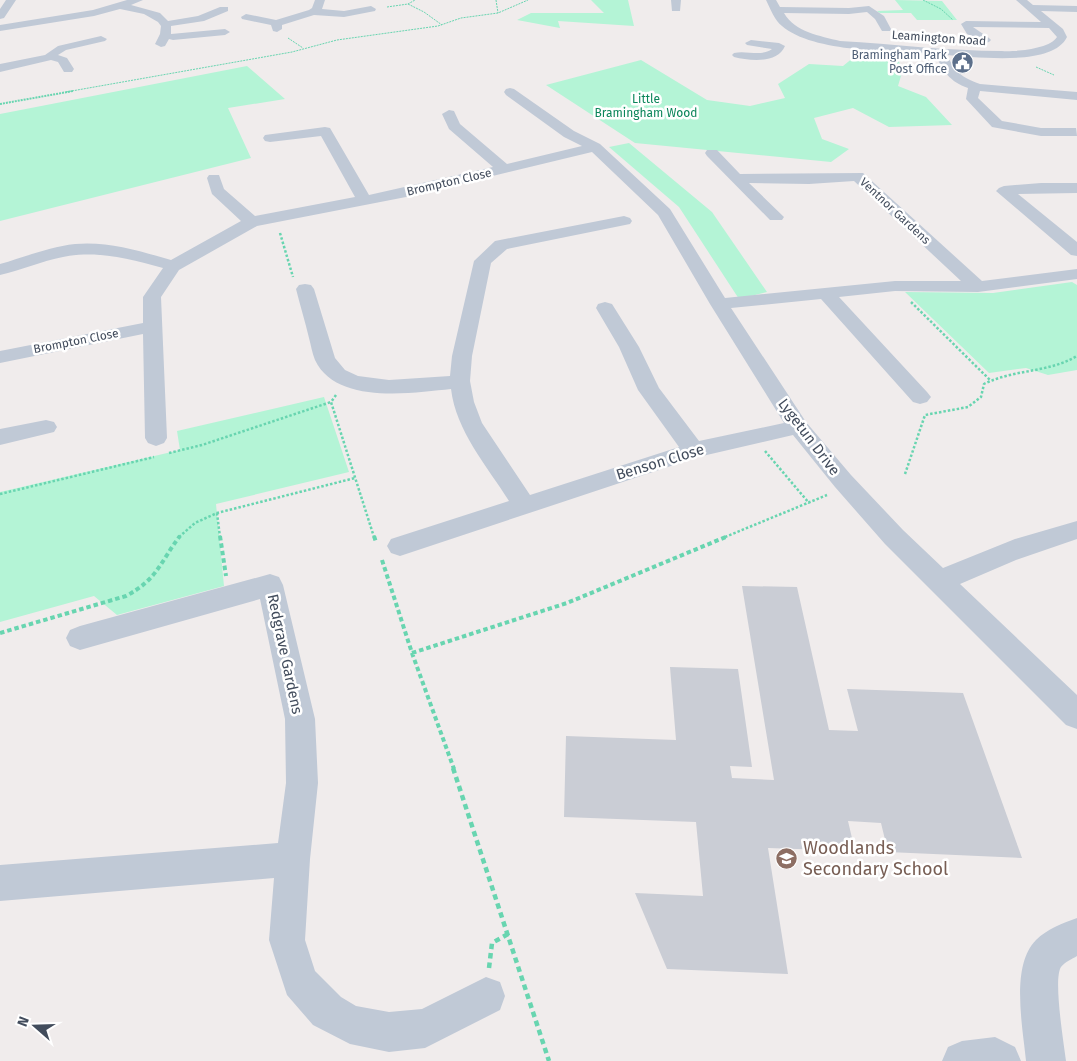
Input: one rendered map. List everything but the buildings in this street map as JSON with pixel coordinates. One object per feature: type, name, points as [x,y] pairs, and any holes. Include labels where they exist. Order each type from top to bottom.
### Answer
[{"type":"street","points":[[0,28],[26,30],[138,0]]},
{"type":"street","points":[[307,15],[316,9],[320,0]]},
{"type":"street","points":[[856,0],[880,18],[881,23],[886,29]]},
{"type":"street","name":"Leamington Road","points":[[774,5],[785,24],[810,37],[854,46],[940,52],[1029,54],[1064,43],[1052,25],[1021,0]]},
{"type":"street","points":[[774,5],[849,11],[869,9]]},
{"type":"street","points":[[121,6],[147,12],[163,19],[166,24],[163,41],[225,32]]},
{"type":"street","points":[[246,17],[273,25],[307,15],[344,14],[362,7]]},
{"type":"street","points":[[290,8],[307,15]]},
{"type":"street","points":[[1033,8],[1077,9]]},
{"type":"street","points":[[166,24],[200,19],[224,9]]},
{"type":"street","points":[[344,14],[358,23]]},
{"type":"street","points":[[962,21],[1052,25]]},
{"type":"street","points":[[962,21],[971,32],[985,40]]},
{"type":"street","points":[[751,43],[779,46],[794,44],[810,37]]},
{"type":"street","points":[[0,68],[59,59],[101,39]]},
{"type":"street","points":[[738,55],[768,55],[776,53],[779,46]]},
{"type":"street","points":[[940,52],[952,74],[961,81],[975,87],[1064,87],[1077,96]]},
{"type":"street","points":[[947,66],[966,66]]},
{"type":"street","points":[[975,87],[972,99],[990,124],[1027,130],[1068,130]]},
{"type":"street","name":"Lygetun Drive","points":[[510,92],[569,134],[590,143],[664,212],[719,304],[798,428],[894,537],[1074,711]]},
{"type":"street","name":"Brompton Close","points":[[449,114],[454,126],[504,169]]},
{"type":"street","points":[[270,138],[326,131],[364,199]]},
{"type":"street","name":"Brompton Close","points":[[156,438],[152,297],[173,266],[252,222],[406,192],[504,169],[590,143]]},
{"type":"street","points":[[712,153],[776,218]]},
{"type":"street","name":"Ventnor Gardens","points":[[736,178],[809,179],[858,176],[898,212],[920,236],[978,287]]},
{"type":"street","points":[[214,178],[217,191],[252,222]]},
{"type":"street","points":[[990,182],[1004,191],[1077,251]]},
{"type":"street","points":[[1004,191],[1077,188]]},
{"type":"street","points":[[524,505],[472,424],[463,402],[460,381],[462,356],[483,261],[501,245],[624,221]]},
{"type":"street","points":[[0,270],[51,255],[85,248],[121,251],[173,266]]},
{"type":"street","points":[[719,304],[895,286],[978,287],[1077,274]]},
{"type":"street","points":[[305,289],[326,362],[335,373],[348,381],[372,386],[460,381]]},
{"type":"street","points":[[826,293],[920,397]]},
{"type":"street","points":[[604,308],[628,347],[649,390],[694,450]]},
{"type":"street","name":"Brompton Close","points":[[0,357],[152,327]]},
{"type":"street","points":[[0,437],[46,427]]},
{"type":"street","name":"Benson Close","points":[[386,549],[694,450],[798,428]]},
{"type":"street","points":[[939,582],[980,562],[1039,539],[1077,530]]},
{"type":"street","name":"Redgrave Gardens","points":[[80,638],[270,585],[300,719],[302,783],[293,859],[287,940],[300,982],[327,1011],[350,1024],[389,1032],[425,1028],[486,996]]},
{"type":"street","points":[[0,882],[293,859]]},
{"type":"street","points":[[1046,1061],[1040,973],[1044,959],[1057,946],[1077,936]]},
{"type":"street","points":[[962,1061],[995,1057],[1001,1061]]},
{"type":"path","points":[[362,7],[407,4],[415,0]]},
{"type":"path","points":[[496,0],[498,13]]},
{"type":"path","points":[[0,104],[304,49],[343,39],[442,25],[461,18],[498,13],[528,0]]},
{"type":"path","points":[[923,0],[942,9],[952,20],[962,21]]},
{"type":"path","points":[[407,4],[424,12],[442,25]]},
{"type":"path","points":[[273,25],[304,49]]},
{"type":"path","points":[[276,217],[295,284],[305,289]]},
{"type":"path","points":[[895,286],[990,380]]},
{"type":"path","points":[[905,474],[925,415],[968,406],[980,397],[984,384],[990,380],[1041,370],[1072,360],[1077,356]]},
{"type":"path","points":[[348,381],[331,402],[355,478],[386,549],[412,652],[468,808],[549,1061]]},
{"type":"path","points":[[753,438],[809,502]]},
{"type":"path","points":[[0,633],[121,599],[136,591],[159,570],[174,544],[185,531],[198,521],[217,513],[355,478]]},
{"type":"path","points":[[412,652],[567,603],[829,494]]},
{"type":"path","points":[[217,513],[229,597]]},
{"type":"path","points":[[486,996],[492,943],[508,934]]},
{"type":"green space","points":[[591,0],[628,0],[634,26],[558,21],[560,28],[517,20],[531,13],[604,13]]},
{"type":"green space","points":[[895,0],[942,1],[957,20],[917,20],[911,13],[880,13],[877,11],[903,10]]},
{"type":"green space","name":"Little Bramingham Wood","points":[[859,53],[895,55],[903,69],[898,86],[926,97],[952,125],[889,127],[853,108],[814,118],[822,139],[849,149],[831,162],[635,143],[546,85],[641,60],[707,100],[750,106],[785,98],[778,84],[809,64],[843,66]]},
{"type":"green space","points":[[247,66],[285,99],[228,108],[251,158],[0,221],[0,114]]},
{"type":"green space","points":[[629,143],[712,212],[767,292],[739,299],[679,207],[609,147]]},
{"type":"green space","points":[[1072,282],[1077,285],[1077,370],[1048,375],[1026,368],[989,373],[905,292],[993,293]]},
{"type":"green space","points":[[324,397],[349,472],[216,504],[224,586],[117,615],[94,596],[0,622],[0,492],[180,450],[177,431]]},
{"type":"place","name":"Bramingham Park Post Office","points":[[963,62]]},
{"type":"place","name":"Woodlands Secondary School","points":[[787,858]]}]
